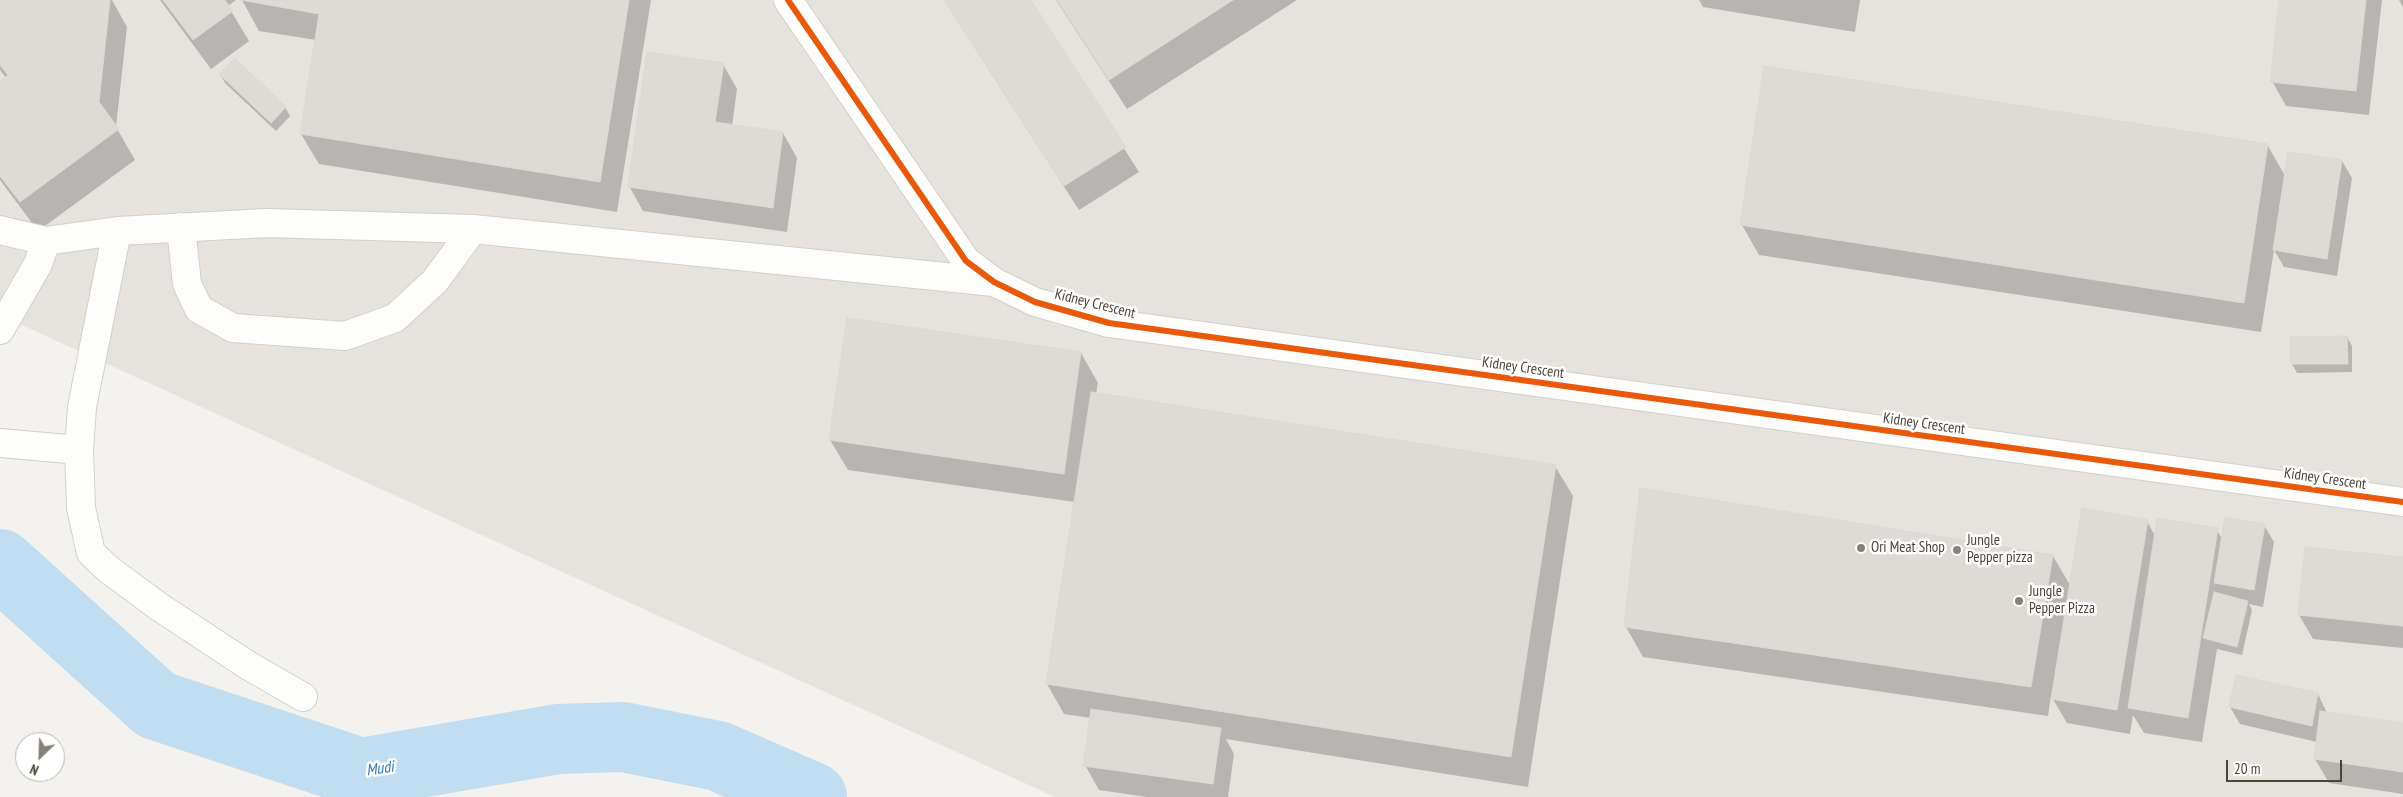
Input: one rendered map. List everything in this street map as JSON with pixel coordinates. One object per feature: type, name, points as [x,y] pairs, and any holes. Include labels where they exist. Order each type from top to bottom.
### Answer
[{"type":"street","name":"Kidney Crescent","points":[[788,0],[966,261],[994,282],[1035,302],[1109,323],[2403,502]]},
{"type":"street","points":[[0,230],[46,241],[117,231],[267,223],[474,229],[994,282]]},
{"type":"street","points":[[180,227],[187,284],[200,309],[233,328],[345,336],[396,318],[435,281],[474,229]]},
{"type":"street","points":[[117,231],[82,407],[79,450],[81,508],[91,553],[108,569],[158,606],[249,666],[303,697]]},
{"type":"street","points":[[0,330],[38,264],[46,241]]},
{"type":"street","points":[[0,443],[79,450]]},
{"type":"shaded area","points":[[0,0],[2403,0],[2403,797],[1055,797],[0,315]]},
{"type":"building","points":[[0,0],[110,0],[99,102],[119,129],[20,202],[0,176],[0,81],[8,75],[0,65]]},
{"type":"building","points":[[163,0],[225,0],[233,11],[193,40]]},
{"type":"building","points":[[241,0],[629,0],[600,182],[300,134],[319,14]]},
{"type":"building","points":[[944,0],[1031,0],[1126,147],[1064,186]]},
{"type":"building","points":[[1057,0],[1233,0],[1109,80]]},
{"type":"building","points":[[2279,0],[2366,0],[2356,91],[2270,82]]},
{"type":"building","points":[[647,52],[724,63],[715,122],[783,132],[773,208],[628,187]]},
{"type":"building","points":[[235,58],[286,107],[271,123],[219,74]]},
{"type":"building","points":[[1764,66],[2268,144],[2244,303],[1740,225]]},
{"type":"building","points":[[2288,152],[2342,160],[2327,259],[2273,250]]},
{"type":"building","points":[[847,318],[1081,352],[1064,474],[829,440]]},
{"type":"building","points":[[2347,336],[2348,364],[2291,364],[2290,337]]},
{"type":"building","points":[[1091,392],[1556,465],[1511,757],[1046,684]]},
{"type":"building","points":[[1640,488],[2053,555],[2031,687],[1624,627]]},
{"type":"building","points":[[2082,508],[2148,520],[2117,710],[2051,699]]},
{"type":"building","points":[[2225,517],[2265,524],[2254,590],[2214,583]]},
{"type":"building","points":[[2157,518],[2218,528],[2188,718],[2128,708]]},
{"type":"building","points":[[2305,547],[2403,557],[2403,626],[2298,615]]},
{"type":"building","points":[[2214,592],[2248,601],[2237,647],[2203,638]]},
{"type":"building","points":[[2236,675],[2318,693],[2312,726],[2229,707]]},
{"type":"building","points":[[1091,709],[1221,728],[1213,784],[1083,766]]},
{"type":"building","points":[[2320,711],[2403,723],[2403,772],[2314,759]]},
{"type":"waterway","name":"Mudi","points":[[0,564],[156,705],[361,773],[558,739],[623,737],[718,756],[812,797]]},
{"type":"waterway","name":"Mudi","points":[[0,573],[32,611],[186,728],[323,782],[438,755],[554,721],[626,727],[722,744],[824,797]]},
{"type":"cycle path","points":[[788,0],[966,261],[994,282],[1035,302],[1109,323],[2403,502]]},
{"type":"place","name":"Ori Meat Shop","points":[[1861,548]]},
{"type":"place","name":"Jungle Pepper pizza","points":[[1957,550]]},
{"type":"place","name":"Jungle Pepper Pizza","points":[[2019,601]]}]
